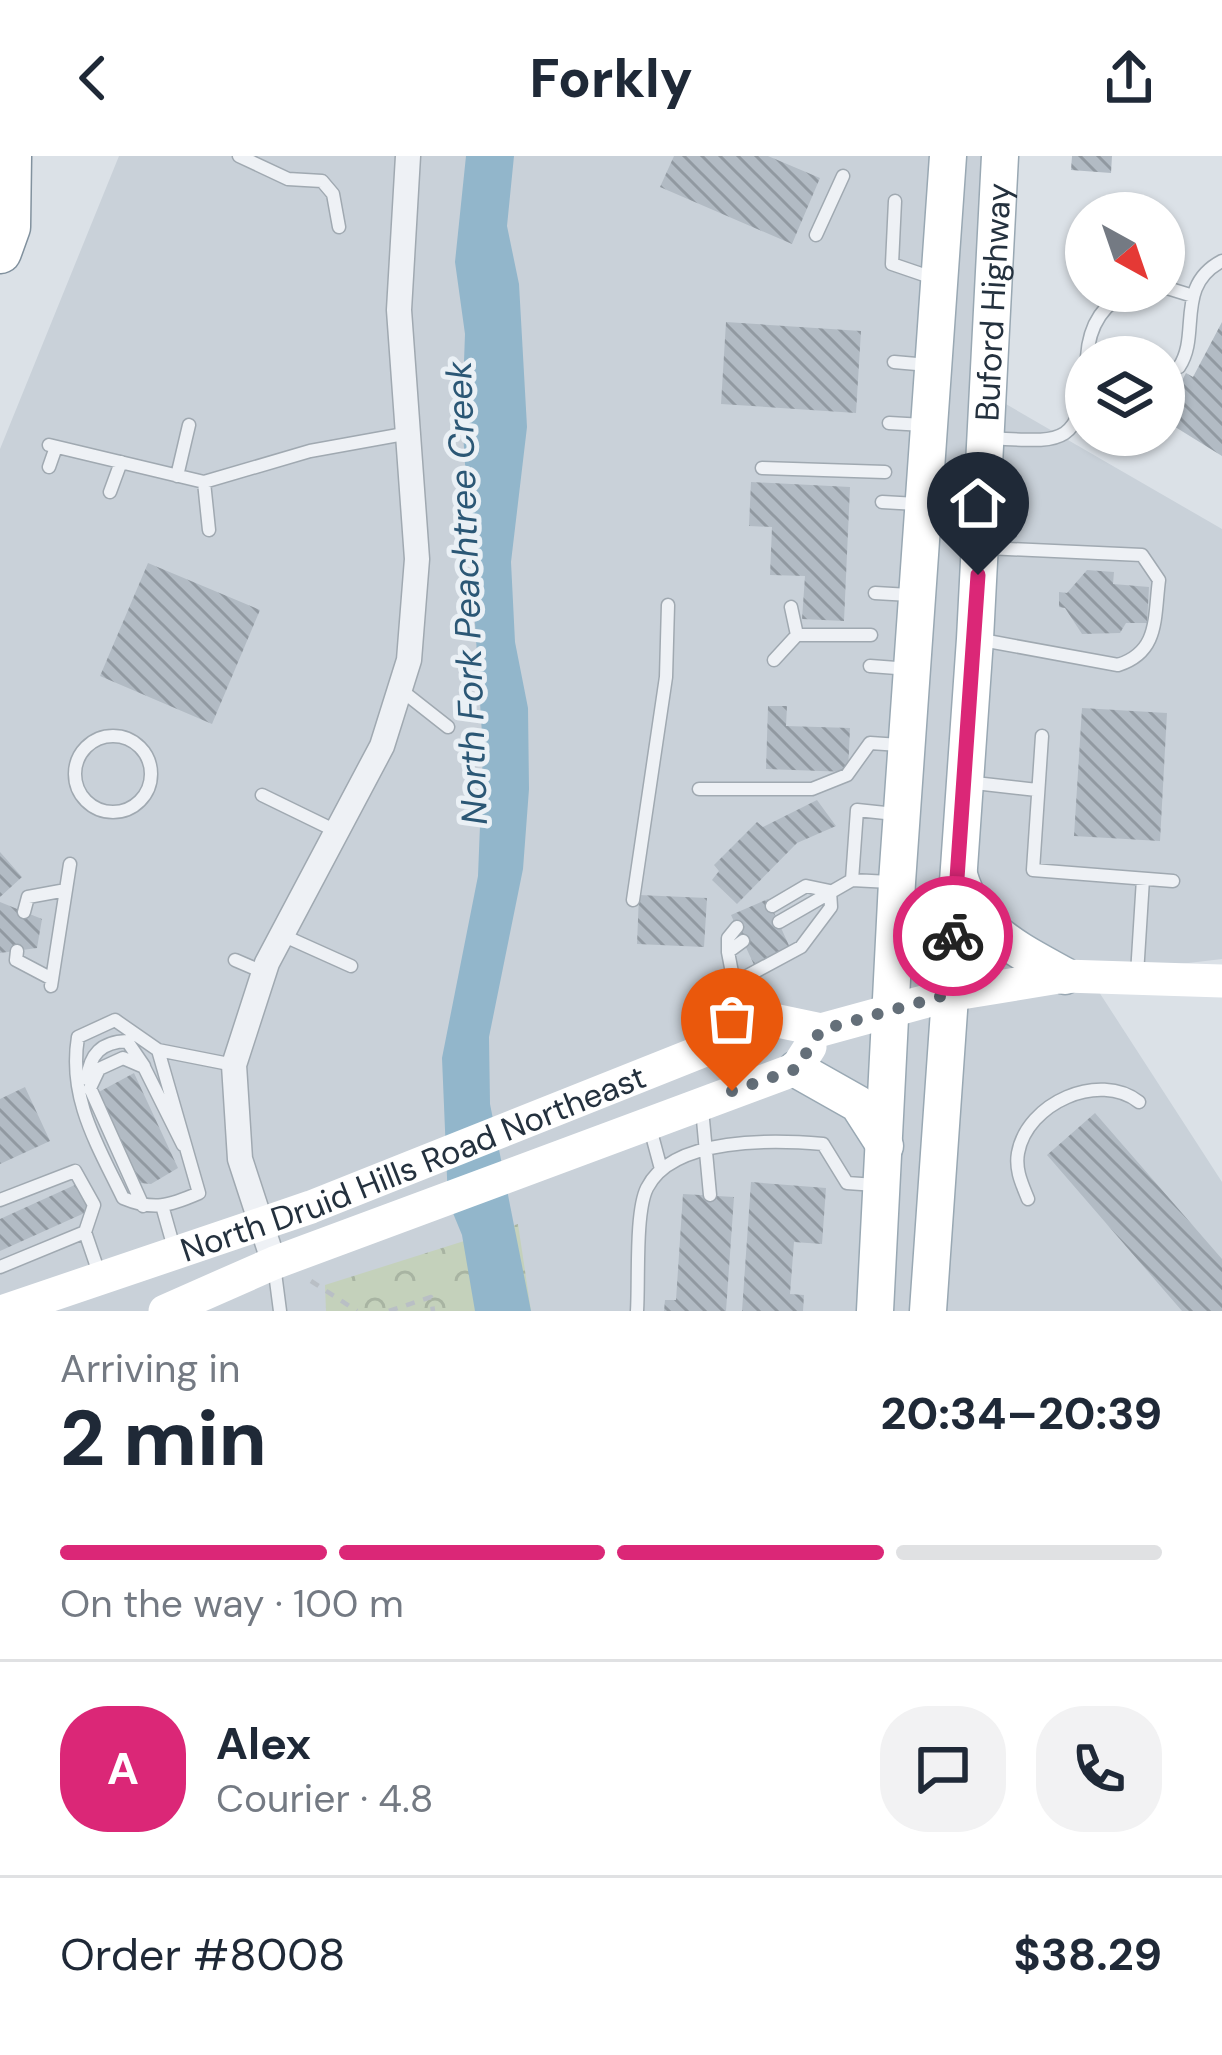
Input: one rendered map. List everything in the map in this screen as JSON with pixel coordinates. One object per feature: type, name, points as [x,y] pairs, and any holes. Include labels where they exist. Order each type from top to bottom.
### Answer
[{"type":"highway","points":[[0,252],[9,227],[10,156]]},
{"type":"main road","name":"Buford Highway","points":[[875,1311],[897,882],[948,156]]},
{"type":"main road","name":"Buford Highway","points":[[928,1311],[975,639],[1000,156]]},
{"type":"main road","points":[[958,872],[965,898],[985,928],[1065,976]]},
{"type":"main road","name":"North Druid Hills Road Northeast","points":[[4,1311],[375,1182],[576,1102],[633,1070],[682,1050],[778,1021],[821,1030],[949,994],[1065,976],[1222,981]]},
{"type":"main road","points":[[821,1030],[796,1069],[858,1104],[886,1147]]},
{"type":"main road","name":"North Druid Hills Road Northeast","points":[[165,1311],[274,1263],[796,1069]]},
{"type":"street","points":[[274,1263],[240,1159],[234,1065],[263,972],[382,746],[409,660],[417,559],[404,434],[399,310],[408,156]]},
{"type":"lane","points":[[239,156],[288,179],[322,181],[333,194],[339,227]]},
{"type":"lane","points":[[816,236],[843,176]]},
{"type":"lane","points":[[895,201],[892,264],[939,280]]},
{"type":"lane","points":[[1185,337],[1193,296],[1210,268],[1222,261]]},
{"type":"lane","points":[[1185,294],[1193,296]]},
{"type":"lane","points":[[894,362],[934,366]]},
{"type":"lane","points":[[889,423],[929,425]]},
{"type":"lane","points":[[177,476],[189,425]]},
{"type":"lane","points":[[49,467],[52,446],[204,482],[310,451],[404,434]]},
{"type":"lane","points":[[987,438],[1050,440],[1065,434]]},
{"type":"lane","points":[[110,492],[121,462]]},
{"type":"lane","points":[[762,468],[885,472]]},
{"type":"lane","points":[[204,482],[208,530]]},
{"type":"lane","points":[[882,502],[924,504]]},
{"type":"lane","points":[[975,639],[1118,665],[1138,658],[1150,644],[1159,580],[1142,555],[980,547]]},
{"type":"lane","points":[[875,593],[918,596]]},
{"type":"lane","points":[[633,899],[666,677],[668,605]]},
{"type":"lane","points":[[791,608],[797,635]]},
{"type":"lane","points":[[774,660],[797,635],[871,635]]},
{"type":"lane","points":[[870,666],[913,669]]},
{"type":"lane","points":[[400,689],[448,727]]},
{"type":"lane","points":[[1042,736],[1033,870],[1173,881]]},
{"type":"lane","points":[[99,739],[134,742],[149,760],[150,785],[126,811],[91,807],[76,788],[80,754],[99,739]]},
{"type":"lane","points":[[699,790],[812,789],[848,775],[870,743],[907,746]]},
{"type":"lane","points":[[964,782],[1036,790]]},
{"type":"lane","points":[[262,795],[337,831]]},
{"type":"lane","points":[[852,880],[857,810],[902,815]]},
{"type":"lane","points":[[17,951],[16,960],[51,982],[70,864]]},
{"type":"lane","points":[[1137,979],[1143,879]]},
{"type":"lane","points":[[779,922],[852,880],[897,882]]},
{"type":"lane","points":[[772,906],[806,886],[830,891]]},
{"type":"lane","points":[[24,912],[28,897],[66,890]]},
{"type":"lane","points":[[734,983],[801,947],[831,908],[830,891]]},
{"type":"lane","points":[[737,927],[728,938],[728,952],[747,1034]]},
{"type":"lane","points":[[282,935],[351,966]]},
{"type":"lane","points":[[728,952],[743,941]]},
{"type":"lane","points":[[235,960],[263,972]]},
{"type":"lane","points":[[158,1050],[200,1193],[163,1209],[143,1206],[123,1198],[81,1110],[73,1072],[78,1036],[115,1020],[158,1050],[234,1065]]},
{"type":"lane","points":[[143,1206],[90,1088],[99,1069],[123,1058],[144,1067],[172,1132],[188,1151]]},
{"type":"lane","points":[[1028,1199],[1017,1171],[1018,1149],[1029,1126],[1048,1108],[1101,1088],[1127,1093],[1139,1102]]},
{"type":"lane","points":[[700,1102],[710,1196]]},
{"type":"lane","points":[[648,1121],[662,1169]]},
{"type":"lane","points":[[638,1311],[645,1191],[662,1169],[708,1150],[758,1139],[823,1144],[847,1183],[883,1186]]},
{"type":"lane","points":[[0,1200],[75,1171],[94,1205],[85,1232],[100,1276]]},
{"type":"lane","points":[[163,1209],[176,1251]]},
{"type":"lane","points":[[0,1267],[85,1232]]},
{"type":"lane","points":[[274,1263],[280,1311]]},
{"type":"path","points":[[310,1281],[357,1311]]},
{"type":"path","points":[[389,1311],[431,1298],[433,1311]]},
{"type":"shaded area","points":[[119,156],[991,156],[978,388],[1065,438],[1065,456],[1096,456],[1222,529],[1222,959],[1088,975],[1222,1182],[1222,1311],[0,1311],[0,449]]},
{"type":"green space","points":[[518,1224],[531,1311],[326,1311],[325,1285]]},
{"type":"water","points":[[466,156],[514,156],[507,226],[519,284],[527,427],[511,562],[515,642],[528,708],[529,789],[523,869],[489,1037],[490,1104],[531,1311],[475,1311],[462,1235],[448,1201],[442,1058],[478,876],[483,750],[462,416],[465,334],[455,262]]},
{"type":"building","points":[[674,156],[768,156],[820,178],[792,244],[660,187]]},
{"type":"building","points":[[1072,156],[1112,156],[1111,173],[1071,170]]},
{"type":"building","points":[[726,322],[861,331],[856,413],[721,404]]},
{"type":"building","points":[[1222,322],[1222,456],[1185,433],[1185,375],[1193,377]]},
{"type":"building","points":[[751,482],[850,487],[844,621],[802,619],[805,576],[770,575],[772,527],[749,526]]},
{"type":"building","points":[[148,563],[260,610],[212,724],[100,676]]},
{"type":"building","points":[[1087,570],[1114,572],[1113,584],[1149,587],[1147,623],[1126,623],[1120,633],[1082,634],[1065,608],[1059,607],[1059,592],[1067,593]]},
{"type":"building","points":[[768,706],[787,706],[786,726],[850,728],[848,772],[766,769]]},
{"type":"building","points":[[1082,708],[1167,713],[1160,841],[1074,836]]},
{"type":"building","points":[[817,800],[836,826],[797,843],[737,904],[712,880],[719,871],[714,865],[757,822],[763,827]]},
{"type":"building","points":[[0,852],[22,877],[0,897]]},
{"type":"building","points":[[639,895],[707,898],[704,947],[637,944]]},
{"type":"building","points":[[768,899],[791,950],[755,967],[731,915]]},
{"type":"building","points":[[0,902],[42,919],[37,948],[0,953]]},
{"type":"building","points":[[134,1073],[178,1168],[151,1184],[140,1183],[131,1169],[97,1093]]},
{"type":"building","points":[[25,1087],[50,1141],[0,1164],[0,1099]]},
{"type":"building","points":[[1095,1113],[1222,1259],[1222,1311],[1182,1311],[1047,1155]]},
{"type":"building","points":[[751,1182],[826,1188],[822,1244],[794,1242],[790,1294],[804,1295],[803,1311],[742,1311]]},
{"type":"building","points":[[77,1184],[89,1211],[0,1251],[0,1219]]},
{"type":"building","points":[[683,1194],[734,1197],[726,1311],[664,1311],[665,1300],[676,1300]]},
{"type":"way so far","points":[[732,1091],[796,1069],[821,1030],[949,994],[953,936]]},
{"type":"route","points":[[953,936],[978,575]]},
{"type":"water label","name":"North Fork Peachtree Creek","points":[[466,593]]}]
